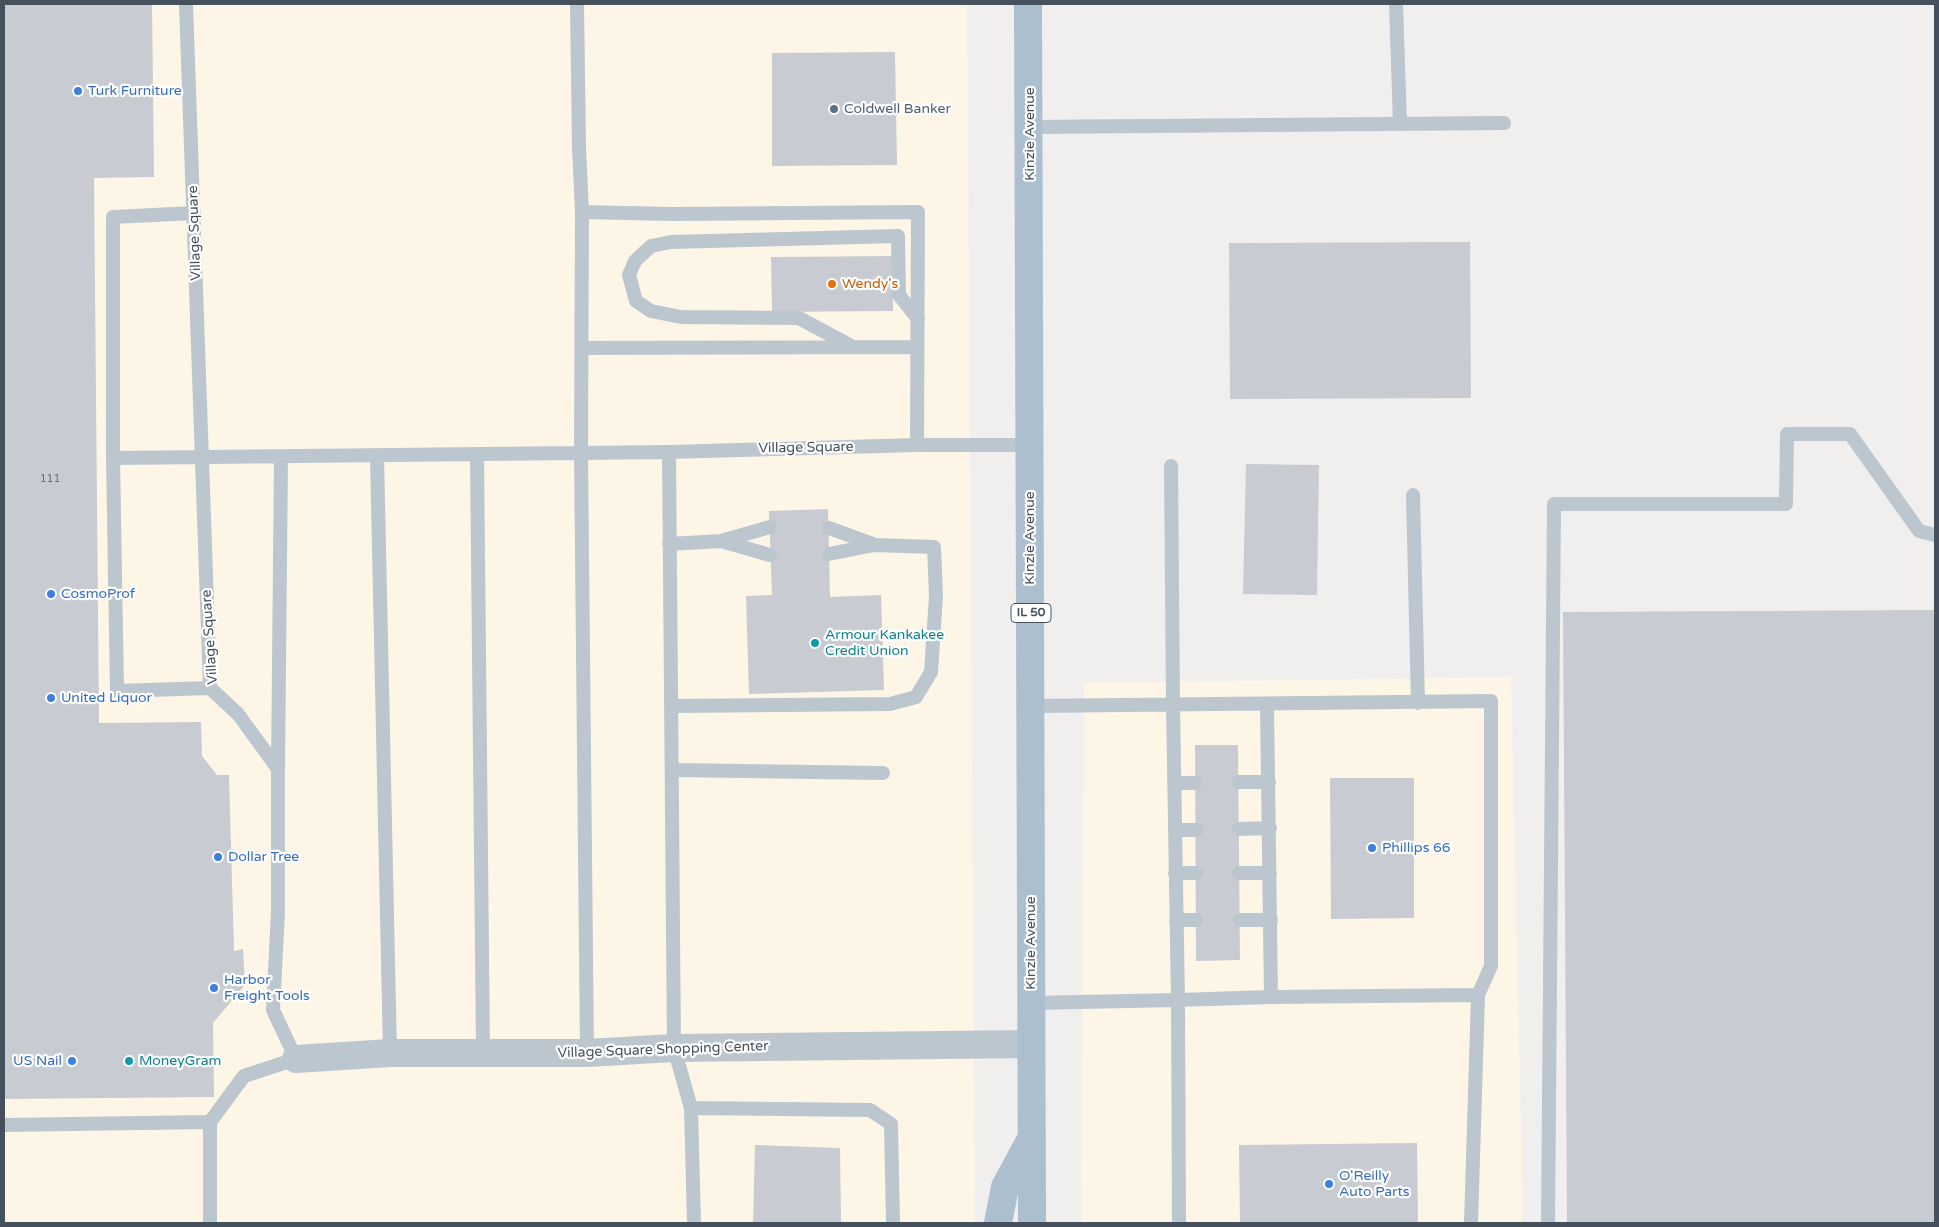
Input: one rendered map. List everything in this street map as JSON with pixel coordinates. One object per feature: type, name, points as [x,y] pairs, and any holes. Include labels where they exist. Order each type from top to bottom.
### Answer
[{"type":"main road","name":"Kinzie Avenue","points":[[1028,4],[1030,127],[1032,1223]]},
{"type":"main road","points":[[998,1223],[1005,1187],[1032,1137]]},
{"type":"street","name":"Village Square Shopping Center","points":[[296,1059],[390,1053],[587,1053],[674,1048],[1031,1044]]},
{"type":"lane","name":"Village Square","points":[[186,4],[210,688],[238,714],[278,769]]},
{"type":"lane","points":[[577,4],[582,212],[581,452],[587,1053]]},
{"type":"lane","points":[[1396,4],[1400,124]]},
{"type":"lane","points":[[1030,127],[1504,123]]},
{"type":"lane","points":[[582,212],[672,214],[918,212],[917,445]]},
{"type":"lane","points":[[194,213],[113,217],[113,458],[117,691],[210,688]]},
{"type":"lane","points":[[853,347],[799,318],[681,316],[651,311],[636,301],[629,275],[635,261],[651,246],[671,242],[898,236],[899,294],[918,319]]},
{"type":"lane","points":[[582,348],[917,347]]},
{"type":"lane","points":[[1548,1223],[1554,504],[1786,504],[1787,434],[1850,434],[1919,531],[1935,534]]},
{"type":"lane","name":"Village Square","points":[[113,458],[669,452],[917,445],[1030,445]]},
{"type":"lane","points":[[669,452],[674,1048],[691,1108],[694,1223]]},
{"type":"lane","points":[[477,454],[483,1052]]},
{"type":"lane","points":[[376,456],[390,1053]]},
{"type":"lane","points":[[210,1223],[210,1122],[244,1076],[296,1059],[274,1010],[278,910],[281,457]]},
{"type":"lane","points":[[1172,466],[1179,1223]]},
{"type":"lane","points":[[1413,495],[1418,703]]},
{"type":"lane","points":[[669,544],[721,541],[770,526]]},
{"type":"lane","points":[[829,528],[874,544]]},
{"type":"lane","points":[[721,541],[770,555]]},
{"type":"lane","points":[[672,706],[890,704],[916,697],[931,672],[936,596],[934,547],[874,544],[830,554]]},
{"type":"lane","points":[[1031,706],[1268,705],[1491,701],[1491,966],[1478,995],[1471,1223]]},
{"type":"lane","points":[[1268,705],[1272,997]]},
{"type":"lane","points":[[672,770],[883,773]]},
{"type":"lane","points":[[1238,782],[1269,782]]},
{"type":"lane","points":[[1174,783],[1195,783]]},
{"type":"lane","points":[[1239,829],[1270,828]]},
{"type":"lane","points":[[1175,830],[1196,830]]},
{"type":"lane","points":[[1175,873],[1196,873]]},
{"type":"lane","points":[[1239,873],[1270,873]]},
{"type":"lane","points":[[1176,920],[1196,920]]},
{"type":"lane","points":[[1240,920],[1271,920]]},
{"type":"lane","points":[[1031,1003],[1272,997],[1478,995]]},
{"type":"lane","points":[[691,1108],[870,1110],[891,1124],[893,1223]]},
{"type":"lane","points":[[4,1125],[210,1122]]},
{"type":"shaded area","points":[[4,4],[967,4],[975,1223],[4,1223]]},
{"type":"shaded area","points":[[1511,677],[1523,1223],[1081,1223],[1084,683]]},
{"type":"building","points":[[4,4],[152,4],[154,177],[94,178],[99,723],[201,722],[202,756],[217,775],[229,775],[234,951],[243,949],[245,985],[213,1023],[214,1097],[4,1099]]},
{"type":"building","name":"Coldwell Banker","points":[[895,52],[897,165],[772,166],[772,53]]},
{"type":"building","points":[[1470,242],[1471,398],[1230,399],[1229,243]]},
{"type":"building","name":"Wendy's","points":[[893,256],[893,311],[772,312],[771,257]]},
{"type":"building","points":[[1246,464],[1319,465],[1317,595],[1243,594]]},
{"type":"building","name":"Armour Kankakee Credit Union","points":[[828,509],[830,597],[881,595],[884,690],[749,694],[746,596],[772,595],[769,511]]},
{"type":"building","points":[[1935,610],[1935,1223],[1567,1223],[1563,612]]},
{"type":"building","points":[[1195,745],[1238,745],[1240,960],[1196,961]]},
{"type":"building","name":"Phillips 66","points":[[1330,778],[1414,778],[1414,918],[1331,919]]},
{"type":"building","name":"O'Reilly Auto Parts","points":[[1417,1143],[1418,1223],[1240,1223],[1239,1145]]},
{"type":"building","points":[[755,1145],[840,1148],[841,1223],[753,1223]]},
{"type":"place","name":"Turk Furniture","points":[[78,91]]},
{"type":"place","name":"Coldwell Banker","points":[[834,109]]},
{"type":"place","name":"Wendy's","points":[[832,284]]},
{"type":"place","name":"CosmoProf","points":[[51,594]]},
{"type":"place","name":"Armour Kankakee Credit Union","points":[[815,643]]},
{"type":"place","name":"United Liquor","points":[[51,698]]},
{"type":"place","name":"Phillips 66","points":[[1372,848]]},
{"type":"place","name":"Dollar Tree","points":[[218,857]]},
{"type":"place","name":"Harbor Freight Tools","points":[[214,988]]},
{"type":"place","name":"US Nail","points":[[72,1061]]},
{"type":"place","name":"MoneyGram","points":[[129,1061]]},
{"type":"place","name":"O'Reilly Auto Parts","points":[[1329,1184]]}]
